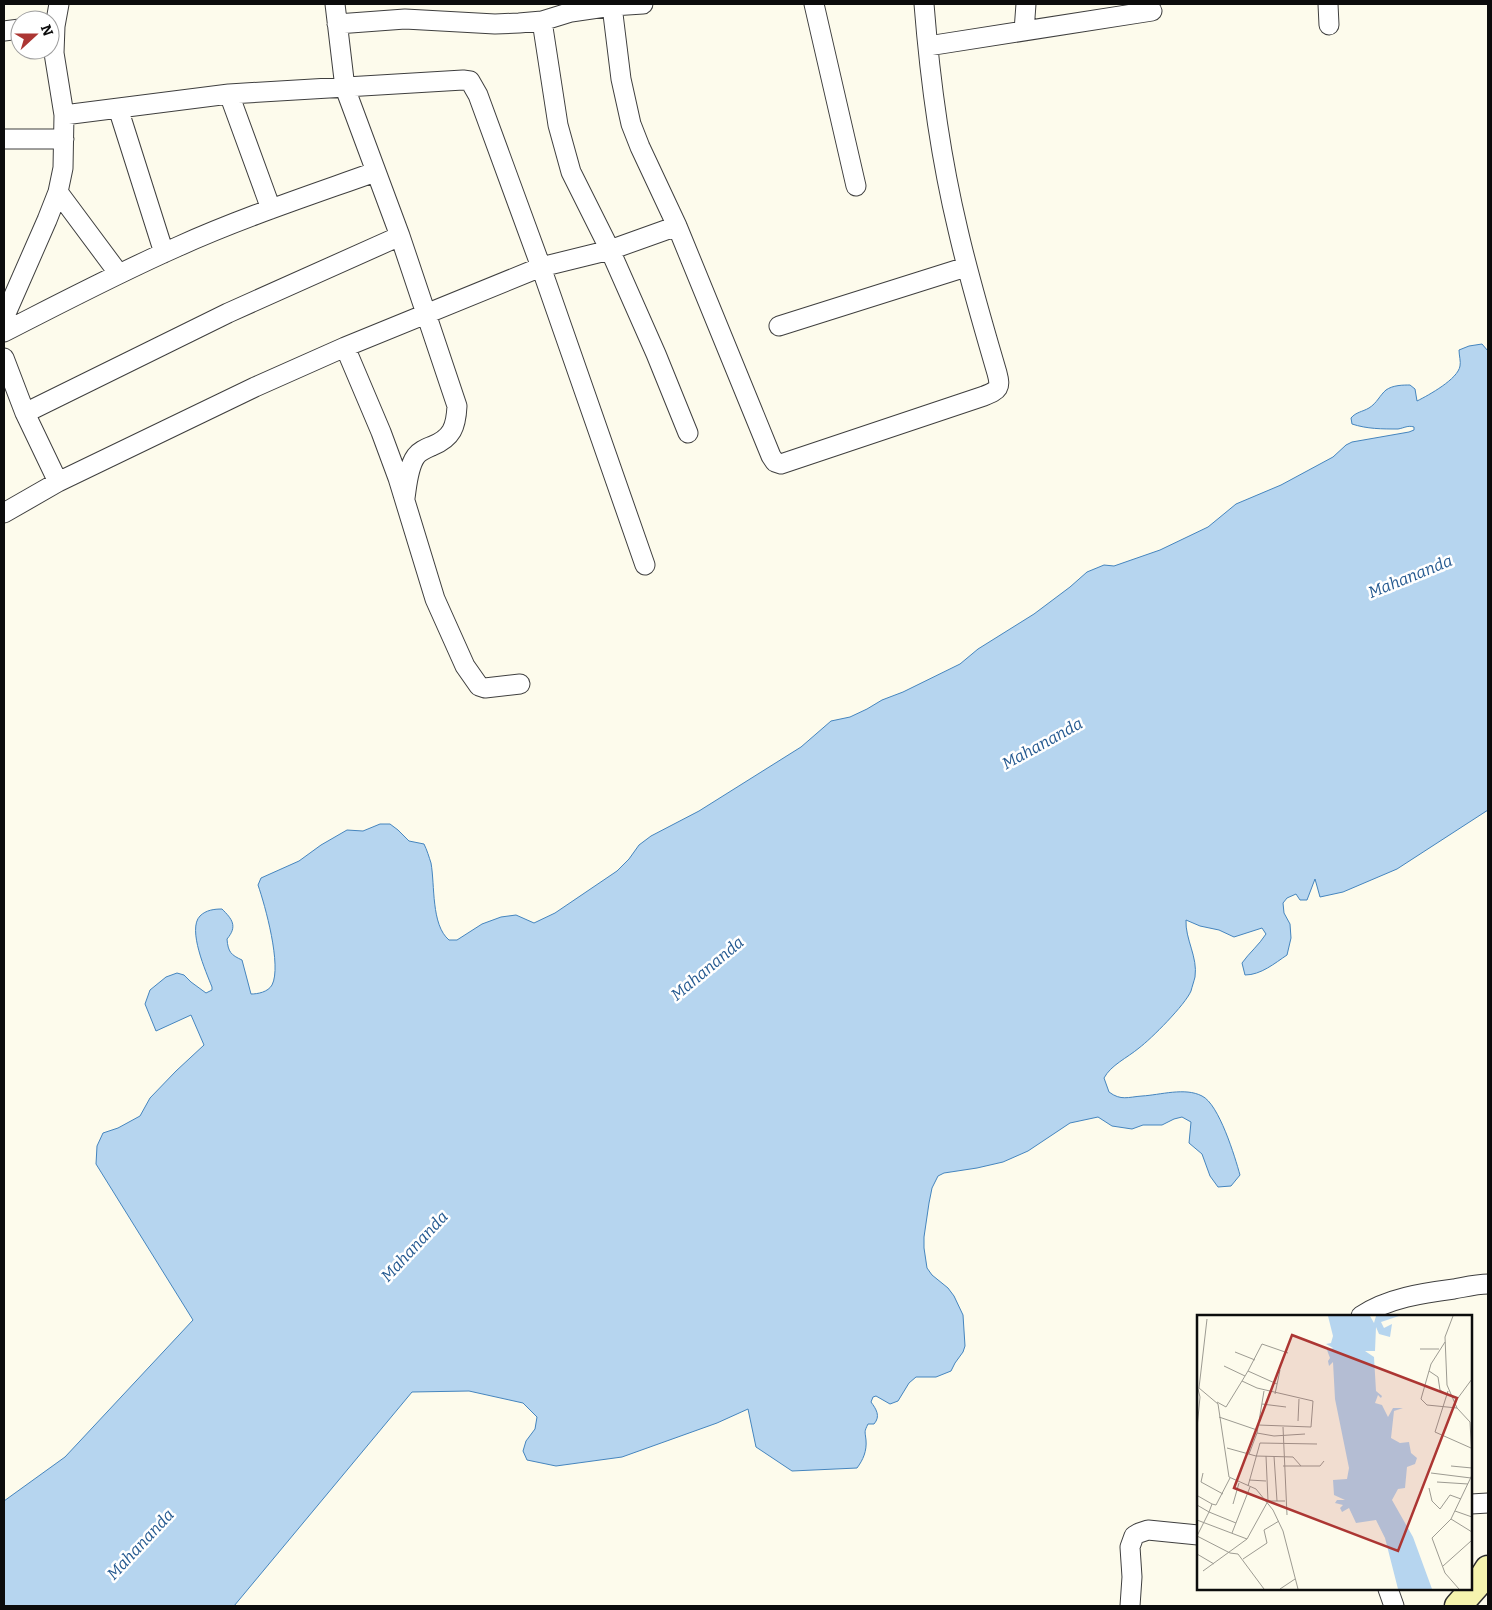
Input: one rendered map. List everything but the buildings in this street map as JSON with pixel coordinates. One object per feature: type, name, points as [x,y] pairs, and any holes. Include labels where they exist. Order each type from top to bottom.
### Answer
[{"type":"main road","points":[[1458,1606],[1488,1569]]},
{"type":"street","points":[[335,4],[345,88],[400,236],[457,406],[457,417],[452,431],[447,438],[422,450],[416,457],[411,467],[405,498]]},
{"type":"street","points":[[337,24],[403,12],[495,24],[542,21],[571,8],[643,4]]},
{"type":"street","points":[[814,4],[856,186]]},
{"type":"street","points":[[612,6],[621,79],[631,124],[677,226],[771,456],[775,462],[781,464],[984,396],[994,392],[999,387],[997,373],[966,267],[951,198],[941,145],[924,4]]},
{"type":"street","points":[[1024,31],[1026,4]]},
{"type":"street","points":[[1328,4],[1329,25]]},
{"type":"street","points":[[928,46],[1152,11]]},
{"type":"street","points":[[542,21],[564,152],[574,180],[610,250],[656,354],[688,433]]},
{"type":"street","points":[[4,318],[48,220],[58,192],[62,168],[64,115],[55,60]]},
{"type":"street","points":[[64,115],[229,94],[470,81],[478,95],[541,267],[645,565]]},
{"type":"street","points":[[229,94],[270,209]]},
{"type":"street","points":[[118,108],[164,253]]},
{"type":"street","points":[[4,139],[64,139]]},
{"type":"street","points":[[4,332],[164,253],[270,209],[375,172]]},
{"type":"street","points":[[58,192],[119,274]]},
{"type":"street","points":[[4,513],[58,482],[255,387],[345,347],[541,267],[610,250],[677,226]]},
{"type":"street","points":[[25,413],[228,313],[400,236]]},
{"type":"street","points":[[779,326],[966,267]]},
{"type":"street","points":[[345,347],[381,432],[405,498],[435,599],[458,651],[479,686],[485,688],[520,684]]},
{"type":"street","points":[[4,358],[25,413],[58,482]]},
{"type":"street","points":[[1364,1315],[1386,1304],[1421,1294],[1488,1284]]},
{"type":"street","points":[[1472,1504],[1488,1504]]},
{"type":"street","points":[[1130,1606],[1132,1578],[1130,1546],[1134,1536],[1148,1530],[1197,1536]]},
{"type":"street","points":[[1388,1590],[1394,1606]]},
{"type":"water","name":"Mahananda","points":[[1482,344],[1488,351],[1488,810],[1397,869],[1343,892],[1320,897],[1315,879],[1307,900],[1300,900],[1296,894],[1287,898],[1283,903],[1284,913],[1290,924],[1291,938],[1287,955],[1257,973],[1245,975],[1242,963],[1266,934],[1262,928],[1234,937],[1219,930],[1200,926],[1186,920],[1187,934],[1195,962],[1195,977],[1188,997],[1159,1030],[1139,1048],[1115,1065],[1104,1078],[1109,1092],[1121,1097],[1129,1098],[1172,1092],[1188,1092],[1202,1096],[1208,1101],[1226,1132],[1240,1175],[1231,1186],[1218,1187],[1210,1176],[1202,1154],[1189,1143],[1191,1122],[1182,1117],[1162,1125],[1143,1125],[1132,1129],[1112,1126],[1098,1117],[1070,1123],[1028,1151],[1003,1162],[944,1173],[938,1176],[932,1188],[924,1237],[927,1268],[954,1296],[963,1315],[965,1346],[951,1371],[936,1377],[916,1377],[909,1383],[898,1401],[890,1404],[876,1396],[873,1397],[871,1402],[876,1410],[877,1418],[874,1424],[868,1424],[866,1429],[865,1452],[857,1468],[792,1471],[756,1447],[748,1409],[717,1423],[622,1457],[556,1466],[527,1460],[523,1451],[526,1441],[535,1429],[537,1417],[523,1403],[469,1391],[412,1392],[234,1606],[4,1606],[4,1501],[65,1457],[193,1320],[96,1164],[97,1146],[103,1133],[118,1128],[140,1116],[150,1098],[204,1045],[191,1015],[156,1031],[145,1004],[150,990],[166,977],[177,973],[184,975],[206,993],[212,990],[197,940],[197,922],[202,914],[210,910],[222,909],[229,916],[233,926],[227,939],[229,950],[233,955],[242,960],[251,994],[265,991],[272,985],[275,976],[275,964],[265,906],[258,885],[261,878],[299,861],[321,845],[347,830],[363,831],[380,824],[390,824],[409,841],[424,844],[431,863],[436,915],[443,933],[449,940],[457,940],[482,924],[501,917],[516,915],[534,923],[555,913],[617,871],[639,845],[651,836],[699,811],[801,747],[831,721],[850,717],[960,664],[978,649],[1034,614],[1087,572],[1104,565],[1114,566],[1160,550],[1208,527],[1236,504],[1281,485],[1333,457],[1352,442],[1414,430],[1414,427],[1410,426],[1398,429],[1363,427],[1352,424],[1351,418],[1372,406],[1386,390],[1392,387],[1410,385],[1415,389],[1417,401],[1428,395],[1449,381],[1458,371],[1460,364],[1459,350]]}]
